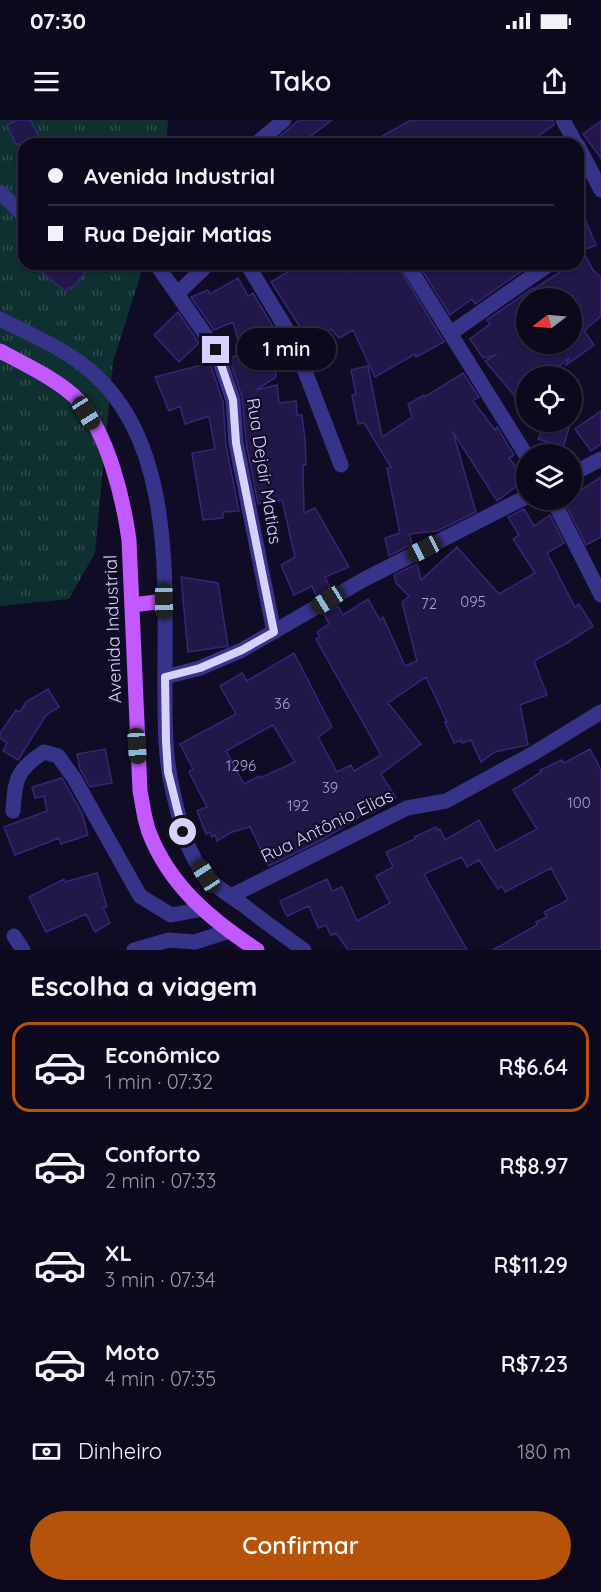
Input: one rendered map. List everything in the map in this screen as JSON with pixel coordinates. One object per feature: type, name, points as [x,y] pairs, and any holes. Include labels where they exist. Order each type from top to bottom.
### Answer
[{"type":"main road","name":"Avenida Industrial","points":[[0,351],[44,375],[78,400],[94,425],[109,458],[125,507],[129,540],[140,791],[148,830],[164,864],[189,896],[229,931],[257,950]]},
{"type":"main road","points":[[132,605],[164,601]]},
{"type":"street","points":[[263,138],[284,120]]},
{"type":"street","points":[[563,120],[573,138]]},
{"type":"street","points":[[584,158],[601,190]]},
{"type":"street","points":[[0,192],[18,210]]},
{"type":"street","name":"Rua Dejair Matias","points":[[161,270],[216,350],[233,400],[236,443],[274,632]]},
{"type":"street","points":[[178,293],[202,270]]},
{"type":"street","points":[[251,270],[293,340],[341,465]]},
{"type":"street","points":[[410,270],[519,444]]},
{"type":"street","points":[[451,333],[541,270]]},
{"type":"street","points":[[0,319],[54,346],[87,368],[110,391],[124,411],[146,458],[157,499],[164,601],[168,772],[183,832],[192,854],[206,876],[304,950]]},
{"type":"street","points":[[582,469],[601,459]]},
{"type":"street","points":[[165,677],[200,668],[242,650],[363,580],[516,501]]},
{"type":"street","points":[[558,510],[601,595]]},
{"type":"street","name":"Rua Antônio Elias","points":[[231,896],[407,808],[446,801],[534,753],[601,712]]},
{"type":"street","points":[[13,811],[15,784],[27,763],[44,753],[58,756],[74,778],[140,896],[171,915],[203,909]]},
{"type":"street","points":[[134,950],[169,940],[195,942],[229,931]]},
{"type":"green space","points":[[0,120],[168,120],[166,138],[18,138],[18,270],[142,270],[113,362],[95,553],[69,599],[0,606]]},
{"type":"building","points":[[17,120],[30,120],[40,138],[18,138],[18,144],[16,144],[7,125]]},
{"type":"building","points":[[299,120],[332,120],[308,138],[278,138]]},
{"type":"building","points":[[411,120],[553,120],[554,125],[538,138],[379,138]]},
{"type":"building","points":[[601,121],[601,158],[583,134]]},
{"type":"building","points":[[584,217],[596,245],[584,250]]},
{"type":"building","points":[[585,255],[593,270],[601,277],[601,316],[584,331],[594,345],[582,354],[582,288],[536,288],[563,270],[584,270]]},
{"type":"building","points":[[39,270],[81,270],[85,273],[71,289],[69,287],[65,291]]},
{"type":"building","points":[[291,270],[348,270],[349,272],[352,270],[401,270],[444,342],[416,357],[415,354],[375,377],[353,330],[339,338],[331,329],[324,335],[321,333],[309,341],[271,282]]},
{"type":"building","points":[[422,270],[521,270],[475,304],[472,299],[450,315]]},
{"type":"building","points":[[238,278],[248,296],[253,293],[272,325],[280,351],[274,353],[276,377],[256,390],[277,385],[279,403],[296,401],[297,415],[302,415],[305,439],[304,513],[315,508],[349,567],[325,577],[330,588],[316,596],[312,586],[294,595],[281,565],[295,557],[282,500],[258,504],[246,442],[242,397],[229,358],[242,354],[233,322],[214,330],[191,297],[208,290],[210,294]]},
{"type":"building","points":[[516,300],[516,354],[581,354],[566,365],[569,358],[559,366],[516,366],[516,397],[485,361],[496,355],[483,358],[470,339],[490,324],[487,320]]},
{"type":"building","points":[[178,312],[199,343],[179,362],[154,335]]},
{"type":"building","points":[[210,363],[223,402],[226,445],[239,511],[223,512],[223,518],[203,520],[192,453],[215,449],[209,416],[185,424],[180,406],[169,411],[155,377]]},
{"type":"building","points":[[368,366],[382,437],[412,417],[408,404],[424,395],[425,397],[463,373],[479,397],[473,401],[495,430],[497,427],[514,455],[509,458],[516,467],[516,487],[497,501],[453,432],[476,512],[437,531],[409,534],[412,544],[389,556],[385,538],[400,533],[387,468],[391,467],[364,423],[358,424],[352,395],[356,394],[351,370]]},
{"type":"building","points":[[601,411],[601,444],[591,451],[577,432],[582,432],[582,424]]},
{"type":"building","points":[[541,432],[568,432],[564,444],[554,444],[538,439]]},
{"type":"building","points":[[601,477],[601,537],[586,545],[568,510],[582,510],[582,489]]},
{"type":"building","points":[[525,510],[534,526],[550,515],[564,543],[547,553],[575,607],[579,604],[593,626],[534,661],[547,695],[520,705],[528,745],[495,752],[481,762],[471,740],[454,743],[426,677],[388,703],[421,744],[381,774],[396,798],[372,813],[370,810],[322,840],[269,866],[250,827],[232,832],[217,841],[215,835],[212,837],[210,832],[206,834],[197,811],[207,807],[189,772],[193,769],[180,744],[236,714],[220,686],[242,673],[247,681],[294,653],[332,727],[318,737],[337,772],[351,765],[354,771],[381,755],[316,639],[320,637],[317,632],[329,624],[324,614],[338,606],[343,615],[368,599],[380,620],[383,617],[405,666],[417,661],[402,602],[409,596],[396,583],[394,575],[417,564],[421,580],[457,547],[499,594],[535,573],[513,539],[519,535],[508,517]],"holes":[[[273,725],[295,762],[260,778],[259,776],[244,784],[226,751]]]},
{"type":"building","points":[[181,577],[218,583],[228,646],[188,652]]},
{"type":"building","points":[[48,689],[59,707],[46,715],[18,760],[3,751],[7,743],[0,738],[0,733],[16,710],[20,712],[26,702]]},
{"type":"building","points":[[105,749],[112,783],[90,787],[80,769],[77,754]]},
{"type":"building","points":[[590,749],[601,770],[601,950],[493,950],[537,925],[536,922],[547,917],[544,912],[568,900],[551,868],[505,892],[502,886],[498,889],[479,860],[467,867],[462,857],[424,874],[467,950],[348,950],[336,933],[331,936],[326,925],[318,928],[309,906],[287,916],[280,901],[327,879],[332,891],[342,887],[357,921],[390,903],[376,876],[393,867],[386,852],[436,827],[437,830],[440,829],[445,840],[479,820],[496,851],[537,829],[513,790],[541,772],[540,770],[562,760],[564,763]]},
{"type":"building","points":[[62,778],[82,813],[88,835],[61,844],[59,838],[15,855],[4,827],[47,811],[44,796],[35,798],[32,787]]},
{"type":"building","points":[[97,873],[107,907],[103,908],[110,923],[95,932],[86,914],[46,932],[29,897],[64,879],[65,882]]},
{"type":"route","points":[[183,832],[168,772],[165,677],[200,668],[242,650],[274,632],[236,443],[233,400],[216,350]]}]
